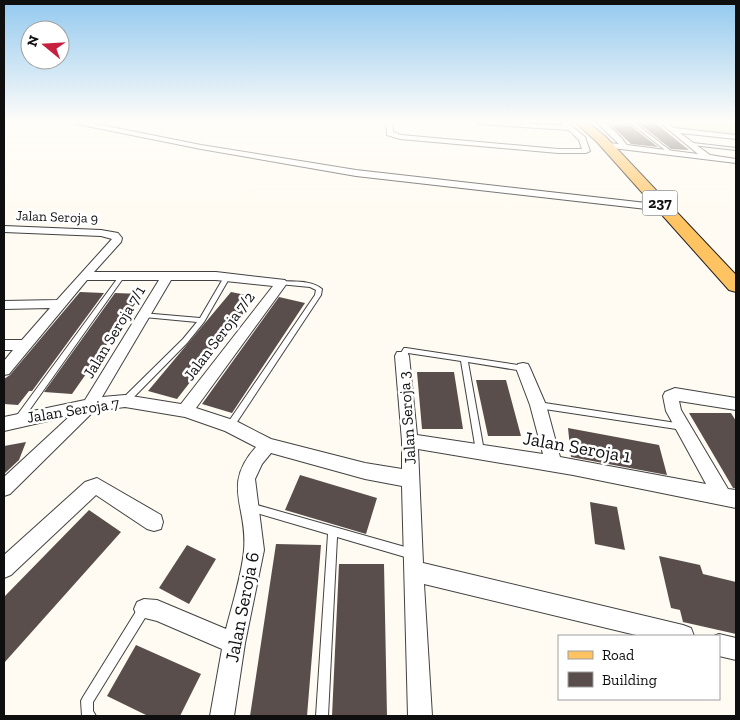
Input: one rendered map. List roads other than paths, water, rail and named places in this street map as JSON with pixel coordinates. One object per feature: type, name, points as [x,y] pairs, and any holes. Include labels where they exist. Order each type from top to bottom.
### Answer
[{"type":"main road","name":"237","points":[[617,156],[736,286]]},
{"type":"street","points":[[252,156],[356,173],[660,203]]},
{"type":"street","points":[[690,156],[736,161]]},
{"type":"street","points":[[396,172],[631,200]]},
{"type":"street","name":"Jalan Seroja 9","points":[[4,229],[114,235],[117,238],[116,242],[84,276]]},
{"type":"street","points":[[4,370],[84,276],[227,277],[281,283]]},
{"type":"street","name":"Jalan Seroja 7/1","points":[[4,488],[64,433],[90,405],[167,276]]},
{"type":"street","name":"Jalan Seroja 7/2","points":[[186,411],[281,283]]},
{"type":"street","points":[[4,305],[59,304]]},
{"type":"street","points":[[4,345],[25,345]]},
{"type":"street","name":"Jalan Seroja 3","points":[[402,356],[410,441],[412,562],[420,716]]},
{"type":"street","points":[[524,368],[538,405],[553,464]]},
{"type":"street","points":[[729,497],[683,427],[674,411],[670,396],[675,394],[735,405]]},
{"type":"street","name":"Jalan Seroja 7","points":[[11,422],[90,405],[125,401],[186,411],[230,426],[268,445],[365,471],[411,479]]},
{"type":"street","name":"Jalan Seroja 1","points":[[410,441],[480,451],[729,497]]},
{"type":"street","name":"Jalan Seroja 6","points":[[222,716],[234,643],[254,550],[246,478],[256,459],[268,445]]},
{"type":"street","points":[[4,568],[91,488],[97,486],[154,522]]},
{"type":"street","points":[[412,562],[679,635]]},
{"type":"street","points":[[144,609],[157,612],[234,643]]},
{"type":"street","points":[[720,645],[736,649]]},
{"type":"lane","points":[[11,422],[122,276]]},
{"type":"lane","points":[[125,401],[202,320],[227,277]]},
{"type":"lane","points":[[230,426],[318,295],[319,289],[311,285],[281,283]]},
{"type":"lane","points":[[144,315],[202,320]]},
{"type":"lane","points":[[402,356],[406,350],[524,368]]},
{"type":"lane","points":[[464,359],[480,451]]},
{"type":"lane","points":[[538,405],[683,427]]},
{"type":"lane","points":[[250,506],[333,531],[412,562]]},
{"type":"lane","points":[[322,716],[333,531]]},
{"type":"lane","points":[[90,716],[87,715],[88,701],[144,609]]}]
